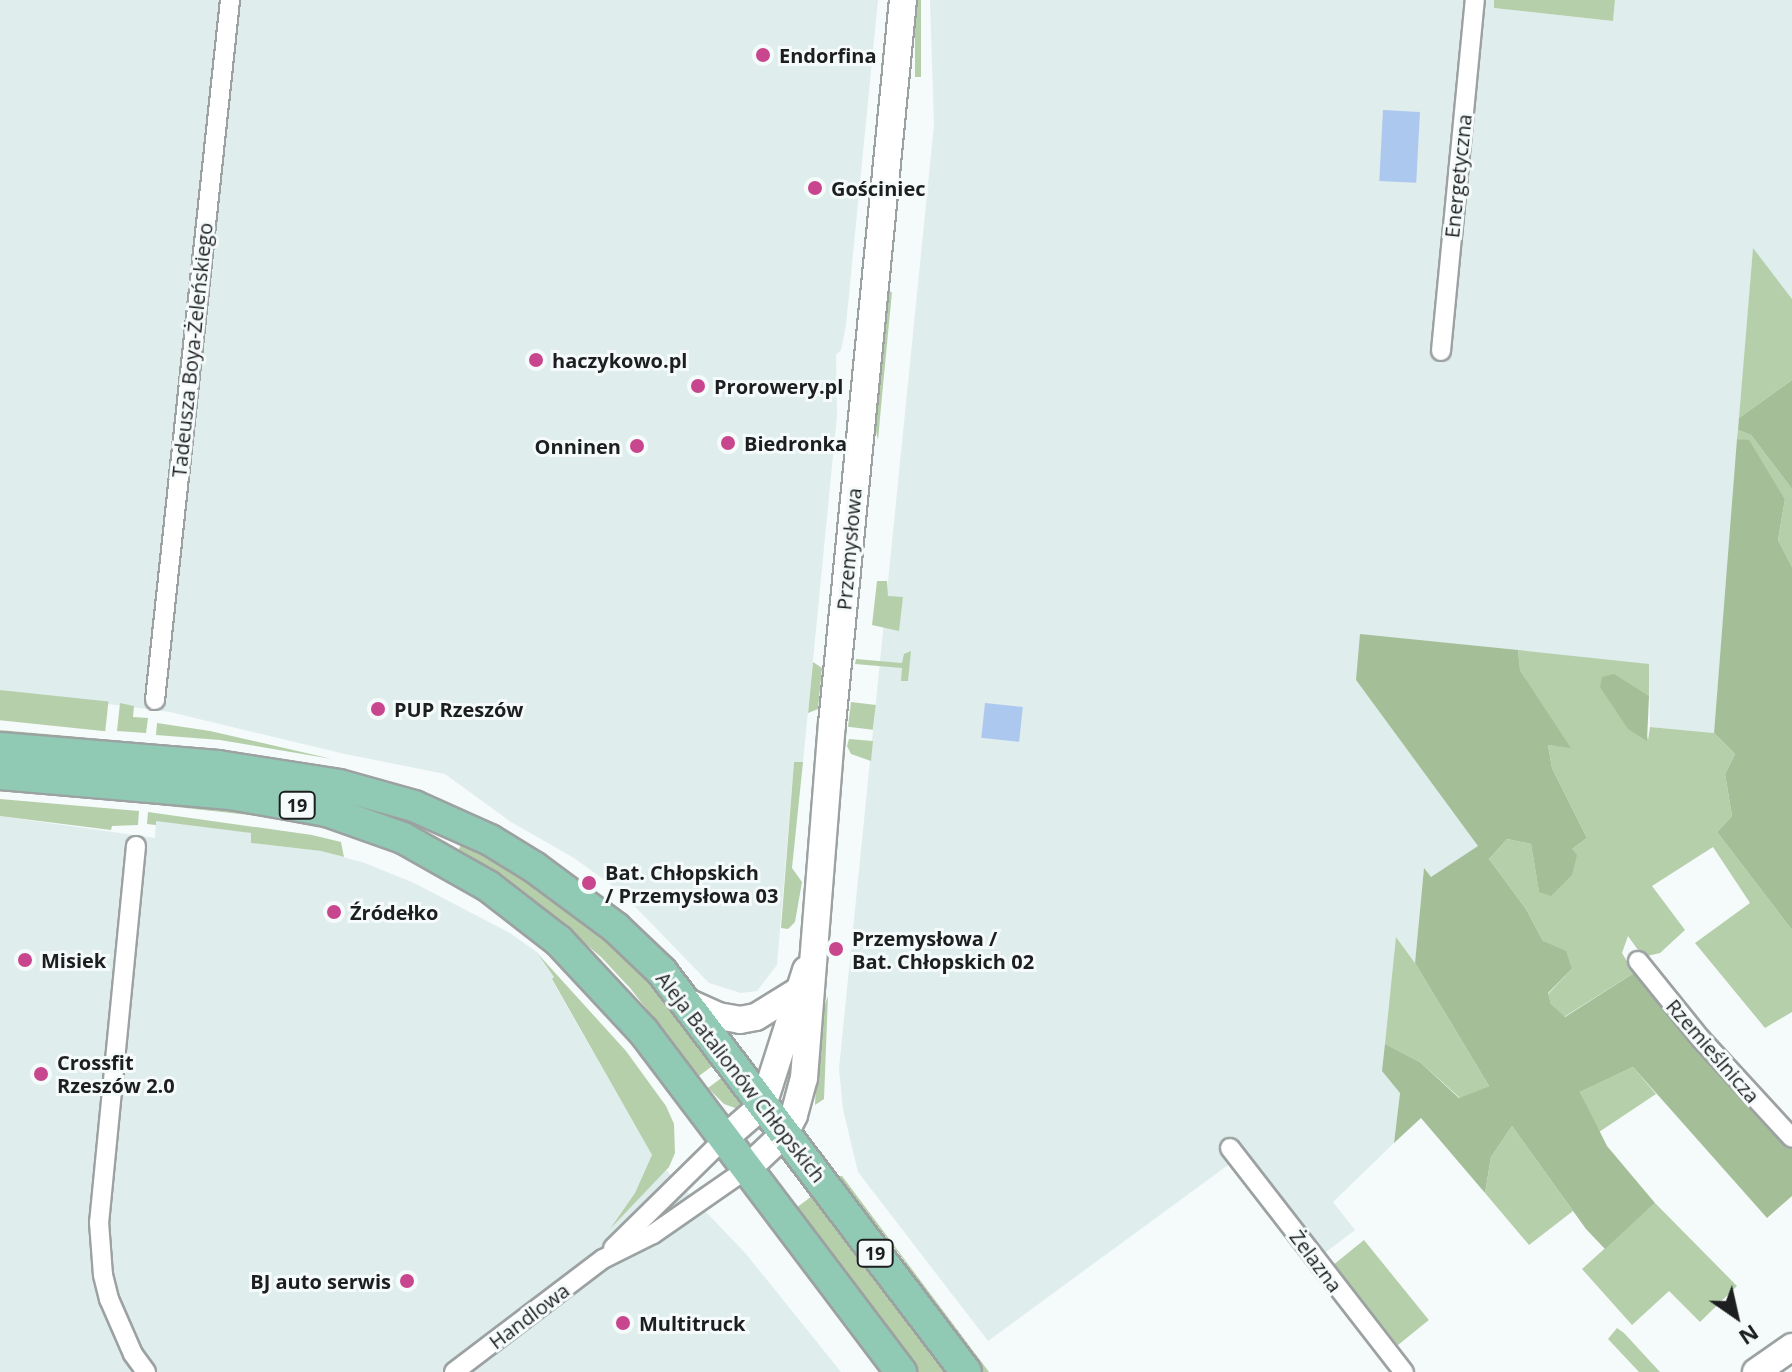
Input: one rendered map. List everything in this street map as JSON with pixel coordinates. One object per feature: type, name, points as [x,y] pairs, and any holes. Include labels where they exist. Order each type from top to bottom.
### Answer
[{"type":"main road","name":"Aleja Batalionów Chłopskich","points":[[0,748],[262,771],[339,785],[414,806],[490,840],[563,887],[647,957],[687,1002],[966,1372]]},
{"type":"main road","name":"19","points":[[0,774],[271,800],[327,811],[403,838],[488,886],[559,941],[643,1031],[901,1372]]},
{"type":"street","name":"Tadeusza Boya-Żeleńskiego","points":[[155,700],[230,0]]},
{"type":"street","name":"Przemysłowa","points":[[785,1133],[804,1078],[813,999],[812,956],[903,0]]},
{"type":"street","name":"Energetyczna","points":[[1441,351],[1475,0]]},
{"type":"street","points":[[136,846],[99,1222],[103,1275],[109,1299],[133,1354],[146,1372]]},
{"type":"street","name":"Przemysłowa","points":[[763,1105],[812,956]]},
{"type":"street","name":"Rzemieślnicza","points":[[1638,961],[1701,1039],[1792,1138]]},
{"type":"street","points":[[687,1002],[718,1016],[740,1020],[756,1017],[798,991]]},
{"type":"street","points":[[725,1138],[763,1105]]},
{"type":"street","points":[[748,1168],[785,1133]]},
{"type":"street","name":"Handlowa","points":[[454,1372],[603,1259],[725,1138]]},
{"type":"street","name":"Żelazna","points":[[1230,1148],[1404,1372]]},
{"type":"street","name":"Handlowa","points":[[603,1259],[653,1234],[748,1168]]},
{"type":"street","points":[[1756,1372],[1792,1347]]},
{"type":"shaded area","points":[[0,0],[878,0],[846,325],[841,350],[836,355],[837,415],[803,762],[794,762],[777,965],[757,991],[741,993],[709,983],[621,892],[574,858],[511,822],[445,774],[345,754],[170,712],[0,690]]},
{"type":"shaded area","points":[[930,0],[1494,0],[1494,8],[1613,21],[1615,0],[1792,0],[1792,299],[1753,249],[1714,733],[1650,727],[1649,665],[1356,680],[1479,846],[1430,878],[1424,869],[1415,963],[1397,938],[1400,1092],[1394,1143],[1333,1202],[1355,1230],[1322,1255],[1239,1157],[988,1341],[858,1172],[843,1109],[839,1069],[934,125]]},
{"type":"shaded area","points":[[0,816],[155,838],[156,820],[252,833],[252,843],[321,851],[365,863],[414,883],[510,933],[538,953],[555,978],[552,980],[652,1155],[746,1254],[841,1372],[0,1372]]},
{"type":"green space","points":[[915,0],[921,0],[921,77],[915,77]]},
{"type":"green space","points":[[1494,0],[1615,0],[1613,21],[1494,8]]},
{"type":"green space","points":[[1753,248],[1792,299],[1792,380],[1739,418]]},
{"type":"green space","points":[[892,292],[878,440],[874,422],[886,293]]},
{"type":"green space","points":[[1792,380],[1792,489],[1751,435],[1738,430],[1739,418]]},
{"type":"green space","points":[[1738,430],[1751,435],[1792,489],[1792,567],[1778,540],[1785,499],[1749,441],[1737,439]]},
{"type":"green space","points":[[1737,439],[1749,440],[1785,499],[1778,540],[1792,567],[1792,930],[1717,832],[1732,816],[1725,774],[1735,754],[1714,733]]},
{"type":"green space","points":[[877,581],[887,581],[888,596],[903,597],[899,631],[872,625]]},
{"type":"green space","points":[[1360,634],[1518,650],[1520,670],[1571,748],[1548,745],[1552,768],[1587,838],[1572,849],[1577,855],[1572,875],[1551,896],[1539,892],[1531,844],[1507,839],[1489,859],[1526,909],[1543,941],[1566,951],[1572,969],[1548,993],[1551,1004],[1565,1017],[1634,973],[1750,1106],[1792,1147],[1792,1196],[1767,1218],[1633,1067],[1580,1092],[1607,1146],[1655,1203],[1605,1249],[1586,1229],[1512,1126],[1491,1157],[1485,1193],[1421,1118],[1394,1143],[1400,1093],[1382,1071],[1385,1044],[1420,1062],[1459,1098],[1489,1086],[1415,963],[1424,868],[1431,877],[1478,846],[1356,680]]},
{"type":"green space","points":[[1518,650],[1649,664],[1649,696],[1636,689],[1648,740],[1650,727],[1714,733],[1735,754],[1725,774],[1732,816],[1717,832],[1792,930],[1792,1012],[1765,1028],[1695,943],[1750,903],[1713,847],[1652,886],[1685,930],[1660,953],[1643,957],[1628,936],[1622,953],[1634,973],[1564,1017],[1551,1004],[1548,994],[1572,969],[1543,941],[1526,909],[1489,859],[1507,839],[1531,844],[1539,891],[1572,849],[1587,838],[1552,768],[1548,745],[1570,747],[1520,670]]},
{"type":"green space","points":[[911,651],[908,681],[901,681],[902,668],[855,664],[856,659],[902,663],[904,654]]},
{"type":"green space","points":[[813,662],[822,668],[818,709],[808,713]]},
{"type":"green space","points":[[1614,674],[1649,696],[1647,741],[1628,729],[1600,687],[1602,677]]},
{"type":"green space","points":[[0,690],[108,701],[105,731],[0,720]]},
{"type":"green space","points":[[851,702],[876,705],[873,730],[848,727]]},
{"type":"green space","points":[[120,703],[134,706],[133,717],[148,718],[146,733],[117,731]]},
{"type":"green space","points":[[157,723],[210,731],[332,759],[220,740],[156,735]]},
{"type":"green space","points":[[0,730],[144,743],[144,751],[0,738]]},
{"type":"green space","points":[[849,739],[873,741],[871,761],[851,754],[847,746]]},
{"type":"green space","points":[[794,762],[803,762],[792,868],[802,882],[795,922],[788,929],[781,928]]},
{"type":"green space","points":[[150,797],[242,806],[326,829],[259,816],[149,804]]},
{"type":"green space","points":[[0,799],[139,811],[138,825],[112,826],[111,830],[0,816]]},
{"type":"green space","points":[[148,812],[312,835],[341,842],[344,857],[321,851],[251,843],[251,833],[156,821],[156,825],[147,824]]},
{"type":"green space","points":[[463,841],[509,863],[627,952],[719,1061],[699,1076],[630,988],[601,957],[534,900],[457,853]]},
{"type":"green space","points":[[1396,937],[1489,1086],[1460,1098],[1420,1062],[1385,1044]]},
{"type":"green space","points":[[538,954],[626,1051],[666,1106],[674,1124],[675,1153],[669,1167],[610,1229],[635,1193],[652,1155],[552,979],[554,977]]},
{"type":"green space","points":[[828,996],[824,1099],[815,1105],[819,1020]]},
{"type":"green space","points":[[1633,1067],[1656,1094],[1599,1132],[1580,1092]]},
{"type":"green space","points":[[728,1073],[742,1100],[738,1109],[724,1104],[708,1088]]},
{"type":"green space","points":[[1512,1126],[1573,1211],[1529,1245],[1485,1193],[1491,1157]]},
{"type":"green space","points":[[838,1176],[842,1176],[989,1372],[978,1372],[903,1259]]},
{"type":"green space","points":[[812,1196],[945,1372],[913,1372],[792,1211]]},
{"type":"green space","points":[[1655,1203],[1737,1286],[1700,1322],[1669,1291],[1632,1325],[1582,1269]]},
{"type":"green space","points":[[1364,1240],[1429,1320],[1398,1345],[1333,1265]]},
{"type":"green space","points":[[1617,1328],[1660,1372],[1639,1372],[1608,1339]]},
{"type":"water","points":[[1383,110],[1420,112],[1416,183],[1379,181]]},
{"type":"water","points":[[985,703],[1023,707],[1019,742],[981,738]]},
{"type":"place","name":"Endorfina","points":[[763,55]]},
{"type":"place","name":"Gościniec","points":[[815,188]]},
{"type":"place","name":"haczykowo.pl","points":[[536,360]]},
{"type":"place","name":"Prorowery.pl","points":[[698,386]]},
{"type":"place","name":"Biedronka","points":[[728,443]]},
{"type":"place","name":"Onninen","points":[[637,446]]},
{"type":"place","name":"PUP Rzeszów","points":[[378,709]]},
{"type":"place","name":"Bat. Chłopskich / Przemysłowa 03","points":[[589,883]]},
{"type":"place","name":"Źródełko","points":[[334,912]]},
{"type":"place","name":"Przemysłowa / Bat. Chłopskich 02","points":[[836,949]]},
{"type":"place","name":"Misiek","points":[[25,960]]},
{"type":"place","name":"Crossfit Rzeszów 2.0","points":[[41,1074]]},
{"type":"place","name":"BJ auto serwis","points":[[407,1281]]},
{"type":"place","name":"Multitruck","points":[[623,1323]]}]
